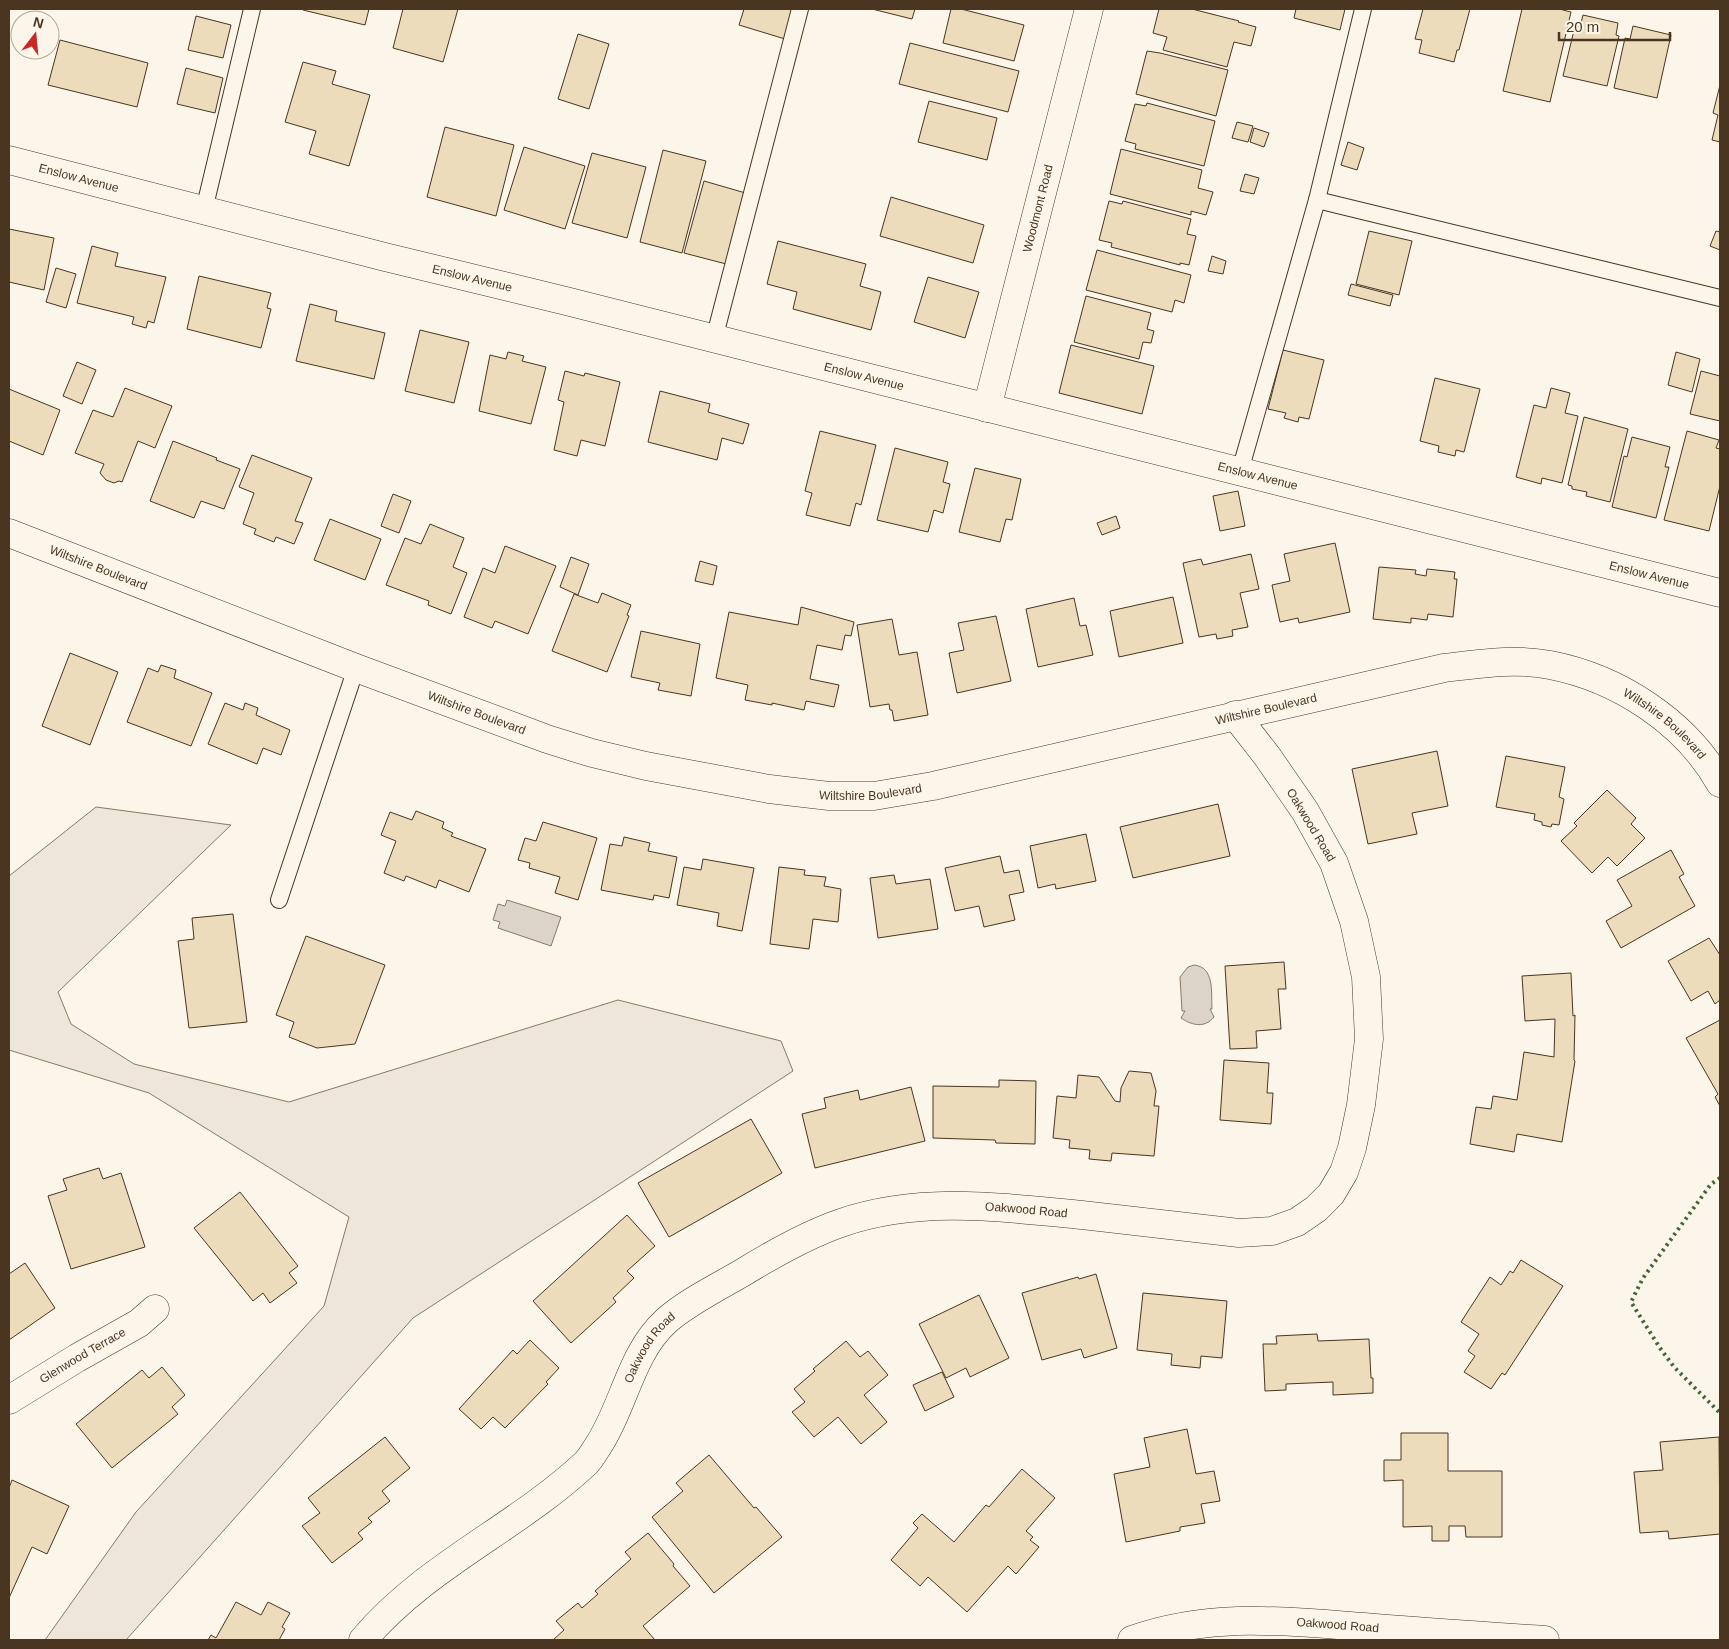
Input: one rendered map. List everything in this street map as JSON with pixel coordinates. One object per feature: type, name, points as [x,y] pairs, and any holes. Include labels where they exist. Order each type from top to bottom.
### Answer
[{"type":"street","name":"Woodmont Road","points":[[987,408],[1089,9]]},
{"type":"street","name":"Enslow Avenue","points":[[9,160],[385,257],[1720,593]]},
{"type":"street","name":"Wiltshire Boulevard","points":[[9,533],[356,668],[547,739],[592,754],[769,789],[829,796],[874,796],[933,786],[1444,668],[1501,661],[1550,664],[1593,677],[1630,694],[1665,719],[1692,744],[1720,783]]},
{"type":"street","name":"Oakwood Road","points":[[363,1640],[404,1599],[443,1568],[559,1486],[589,1460],[609,1430],[627,1383],[645,1347],[666,1322],[699,1298],[786,1247],[841,1223],[891,1210],[948,1204],[1013,1208],[1239,1233],[1272,1231],[1297,1222],[1316,1209],[1332,1194],[1344,1172],[1352,1148],[1361,1105],[1369,1039],[1366,977],[1354,921],[1334,863],[1305,811],[1267,756],[1235,716]]},
{"type":"street","name":"Glenwood Terrace","points":[[9,1400],[139,1323],[155,1309]]},
{"type":"street","name":"Oakwood Road","points":[[1132,1640],[1188,1626],[1230,1620],[1288,1622],[1545,1640]]},
{"type":"lane","points":[[204,210],[252,9]]},
{"type":"lane","points":[[714,339],[800,9]]},
{"type":"lane","points":[[1240,471],[1317,200],[1363,9]]},
{"type":"lane","points":[[1317,200],[1720,298]]},
{"type":"lane","points":[[279,900],[356,668]]},
{"type":"shaded area","points":[[96,807],[231,825],[58,992],[71,1024],[134,1064],[289,1102],[618,1000],[781,1041],[793,1071],[413,1318],[126,1640],[45,1640],[136,1512],[324,1306],[349,1217],[149,1093],[9,1050],[9,876]]},
{"type":"shaded area","points":[[507,900],[561,917],[551,946],[498,928],[500,922],[493,920],[498,904],[505,906]]},
{"type":"shaded area","points":[[1194,965],[1206,970],[1209,976],[1212,1009],[1210,1009],[1214,1017],[1207,1023],[1199,1025],[1181,1018],[1185,1011],[1182,1011],[1180,977],[1188,967]]},
{"type":"building","points":[[304,9],[369,9],[365,25]]},
{"type":"building","points":[[403,9],[458,9],[443,62],[393,48]]},
{"type":"building","points":[[744,9],[794,9],[785,39],[739,25]]},
{"type":"building","points":[[872,9],[915,9],[912,19]]},
{"type":"building","points":[[951,9],[961,9],[1024,25],[1014,61],[943,43]]},
{"type":"building","points":[[1159,9],[1192,9],[1256,27],[1251,46],[1234,42],[1227,67],[1163,50],[1167,37],[1153,33]]},
{"type":"building","points":[[1296,9],[1345,9],[1340,30],[1294,18]]},
{"type":"building","points":[[1423,9],[1470,9],[1454,62],[1419,53],[1422,40],[1415,39]]},
{"type":"building","points":[[1522,9],[1559,9],[1571,12],[1550,102],[1503,91]]},
{"type":"building","points":[[1583,15],[1618,23],[1616,35],[1619,36],[1607,86],[1563,76],[1575,26],[1580,27]]},
{"type":"building","points":[[196,16],[231,25],[223,58],[188,50]]},
{"type":"building","points":[[1633,26],[1671,35],[1657,98],[1614,88],[1625,38],[1630,39]]},
{"type":"building","points":[[578,34],[609,44],[589,109],[558,99]]},
{"type":"building","points":[[60,40],[148,63],[137,107],[48,85],[55,60],[60,60]]},
{"type":"building","points":[[910,43],[1019,71],[1008,112],[899,84]]},
{"type":"building","points":[[1147,51],[1228,70],[1216,116],[1136,94]]},
{"type":"building","points":[[303,62],[336,71],[332,84],[370,95],[349,166],[309,154],[316,131],[285,122]]},
{"type":"building","points":[[186,68],[223,78],[215,113],[177,104]]},
{"type":"building","points":[[1720,85],[1720,142],[1712,140],[1718,115],[1713,113]]},
{"type":"building","points":[[929,101],[997,118],[987,160],[918,142]]},
{"type":"building","points":[[1147,103],[1215,121],[1204,166],[1135,149],[1136,144],[1125,141],[1135,104],[1146,106]]},
{"type":"building","points":[[1237,122],[1253,126],[1248,142],[1232,138]]},
{"type":"building","points":[[445,127],[514,145],[496,216],[427,197]]},
{"type":"building","points":[[1254,128],[1269,133],[1264,147],[1250,142]]},
{"type":"building","points":[[1348,142],[1364,148],[1357,170],[1341,165]]},
{"type":"building","points":[[524,147],[585,166],[565,229],[504,210]]},
{"type":"building","points":[[1121,149],[1202,170],[1198,188],[1213,192],[1206,215],[1191,211],[1191,215],[1110,194]]},
{"type":"building","points":[[663,150],[706,161],[682,253],[640,242]]},
{"type":"building","points":[[592,153],[646,167],[627,238],[572,223]]},
{"type":"building","points":[[1245,174],[1259,178],[1254,194],[1240,191]]},
{"type":"building","points":[[704,181],[749,194],[730,265],[684,253]]},
{"type":"building","points":[[891,197],[984,225],[973,263],[880,236]]},
{"type":"building","points":[[1109,201],[1122,204],[1123,201],[1191,219],[1187,234],[1196,236],[1189,265],[1180,263],[1180,265],[1111,247],[1112,243],[1099,240]]},
{"type":"building","points":[[9,229],[54,238],[44,290],[9,282]]},
{"type":"building","points":[[1369,231],[1412,241],[1399,295],[1356,284]]},
{"type":"building","points":[[1716,231],[1720,232],[1720,250],[1710,246]]},
{"type":"building","points":[[778,241],[866,264],[860,286],[881,292],[871,330],[793,309],[797,292],[767,284]]},
{"type":"building","points":[[92,246],[118,253],[115,266],[166,277],[154,323],[148,321],[146,328],[132,324],[134,317],[77,303]]},
{"type":"building","points":[[1097,250],[1191,275],[1184,303],[1175,300],[1172,312],[1086,290]]},
{"type":"building","points":[[1212,256],[1226,261],[1223,274],[1208,271]]},
{"type":"building","points":[[56,268],[76,274],[66,308],[46,302]]},
{"type":"building","points":[[199,276],[271,293],[267,308],[271,309],[261,348],[187,329]]},
{"type":"building","points":[[928,277],[979,292],[965,338],[914,322]]},
{"type":"building","points":[[1351,284],[1393,295],[1390,306],[1348,295]]},
{"type":"building","points":[[1086,296],[1151,313],[1147,329],[1154,331],[1151,343],[1143,342],[1139,359],[1074,342]]},
{"type":"building","points":[[310,304],[337,311],[335,321],[385,333],[374,379],[296,361]]},
{"type":"building","points":[[420,330],[469,342],[454,403],[405,391]]},
{"type":"building","points":[[1071,345],[1154,366],[1142,414],[1059,393]]},
{"type":"building","points":[[1283,350],[1324,360],[1309,419],[1299,417],[1298,422],[1284,418],[1286,413],[1268,409]]},
{"type":"building","points":[[508,352],[524,356],[522,361],[546,367],[531,424],[479,411],[490,355],[506,359]]},
{"type":"building","points":[[1676,352],[1700,359],[1692,392],[1668,385]]},
{"type":"building","points":[[77,362],[96,370],[82,404],[63,396]]},
{"type":"building","points":[[565,371],[584,376],[585,373],[620,382],[605,446],[581,440],[577,456],[554,450],[564,402],[558,400]]},
{"type":"building","points":[[1701,371],[1720,376],[1720,421],[1690,414]]},
{"type":"building","points":[[1435,378],[1480,389],[1464,452],[1456,450],[1455,456],[1438,452],[1439,446],[1420,441]]},
{"type":"building","points":[[125,388],[172,406],[155,448],[138,441],[122,482],[114,483],[106,480],[100,473],[104,464],[75,453],[93,410],[113,417]]},
{"type":"building","points":[[1551,388],[1570,393],[1565,413],[1578,416],[1562,483],[1542,478],[1541,484],[1516,477],[1534,405],[1546,408]]},
{"type":"building","points":[[9,389],[60,410],[43,455],[9,441]]},
{"type":"building","points":[[660,391],[710,404],[708,412],[749,424],[743,444],[722,438],[717,460],[648,442]]},
{"type":"building","points":[[1584,417],[1628,429],[1610,502],[1586,496],[1587,492],[1572,489],[1572,486],[1568,485]]},
{"type":"building","points":[[820,431],[876,445],[861,505],[856,503],[850,526],[806,515],[812,493],[805,491]]},
{"type":"building","points":[[1687,431],[1719,440],[1716,448],[1720,449],[1720,486],[1709,531],[1664,520]]},
{"type":"building","points":[[1632,437],[1670,447],[1665,467],[1669,467],[1656,518],[1612,507],[1624,456],[1627,457]]},
{"type":"building","points":[[173,441],[240,469],[224,509],[201,501],[194,518],[150,501]]},
{"type":"building","points":[[895,448],[948,462],[943,482],[950,484],[943,513],[934,510],[928,532],[877,520]]},
{"type":"building","points":[[252,455],[312,478],[295,521],[303,523],[294,544],[276,537],[274,542],[254,534],[256,529],[243,524],[254,493],[239,487]]},
{"type":"building","points":[[975,468],[1021,479],[1012,520],[1006,519],[1000,542],[959,532]]},
{"type":"building","points":[[1238,491],[1245,526],[1220,531],[1213,496]]},
{"type":"building","points":[[393,494],[411,501],[399,533],[381,526]]},
{"type":"building","points":[[1116,516],[1120,528],[1102,535],[1097,523]]},
{"type":"building","points":[[330,519],[381,539],[365,580],[314,560]]},
{"type":"building","points":[[430,524],[464,538],[453,567],[467,573],[451,614],[428,605],[429,601],[386,585],[405,538],[421,544]]},
{"type":"building","points":[[1335,543],[1350,612],[1299,623],[1298,618],[1280,622],[1272,585],[1290,581],[1284,554]]},
{"type":"building","points":[[505,546],[556,566],[528,634],[495,621],[492,628],[464,617],[483,568],[495,573]]},
{"type":"building","points":[[1251,554],[1259,589],[1240,593],[1248,627],[1232,630],[1233,636],[1217,639],[1216,634],[1199,637],[1183,563],[1201,559],[1203,565]]},
{"type":"building","points":[[571,557],[589,564],[578,595],[560,587]]},
{"type":"building","points":[[700,561],[717,566],[713,585],[695,581]]},
{"type":"building","points":[[1379,567],[1416,570],[1415,574],[1426,576],[1427,569],[1455,572],[1454,579],[1457,579],[1453,617],[1428,614],[1427,620],[1411,618],[1411,623],[1373,619]]},
{"type":"building","points":[[602,593],[631,605],[627,615],[629,616],[607,672],[552,651],[574,594],[598,603]]},
{"type":"building","points":[[1173,597],[1183,643],[1119,657],[1110,611]]},
{"type":"building","points":[[1074,598],[1080,626],[1086,625],[1093,655],[1038,667],[1026,609]]},
{"type":"building","points":[[801,607],[854,622],[851,636],[845,635],[842,650],[817,645],[810,679],[839,685],[834,707],[806,701],[804,710],[772,703],[772,705],[745,700],[748,685],[716,678],[729,612],[798,625]]},
{"type":"building","points":[[996,616],[1011,681],[957,693],[949,653],[964,650],[958,623]]},
{"type":"building","points":[[892,619],[899,655],[917,652],[928,715],[894,721],[889,704],[870,707],[857,625]]},
{"type":"building","points":[[641,631],[700,644],[691,696],[658,690],[660,683],[631,677]]},
{"type":"building","points":[[70,653],[118,672],[90,745],[42,726]]},
{"type":"building","points":[[161,665],[176,670],[174,678],[212,693],[191,746],[127,722],[148,668],[158,672]]},
{"type":"building","points":[[225,703],[243,710],[245,703],[258,708],[256,715],[290,730],[281,755],[263,748],[257,764],[208,744]]},
{"type":"building","points":[[1437,751],[1448,806],[1412,813],[1417,834],[1368,844],[1352,769]]},
{"type":"building","points":[[1506,756],[1565,767],[1559,797],[1564,799],[1559,825],[1552,824],[1551,827],[1542,825],[1542,822],[1534,820],[1535,814],[1496,807]]},
{"type":"building","points":[[1607,790],[1636,818],[1631,824],[1645,838],[1617,866],[1608,857],[1592,873],[1561,841],[1577,826],[1574,823]]},
{"type":"building","points":[[1218,804],[1230,856],[1133,878],[1120,827]]},
{"type":"building","points":[[416,811],[444,822],[442,828],[453,833],[451,836],[486,849],[469,892],[439,880],[436,888],[406,876],[404,881],[384,873],[396,841],[381,835],[390,812],[412,820]]},
{"type":"building","points":[[543,822],[597,838],[578,900],[555,893],[560,877],[529,868],[530,863],[518,860],[525,838],[536,841]]},
{"type":"building","points":[[1086,834],[1096,881],[1056,889],[1055,884],[1038,888],[1030,846]]},
{"type":"building","points":[[624,837],[650,843],[648,851],[677,857],[669,898],[654,895],[653,900],[601,890],[610,844],[622,846]]},
{"type":"building","points":[[1671,850],[1684,874],[1679,877],[1695,906],[1621,948],[1606,921],[1632,906],[1617,880]]},
{"type":"building","points":[[1000,856],[1004,873],[1019,870],[1024,892],[1009,895],[1015,920],[984,927],[979,906],[955,911],[945,868]]},
{"type":"building","points":[[703,859],[754,868],[742,931],[717,926],[719,913],[677,905],[684,867],[701,870]]},
{"type":"building","points":[[779,867],[805,870],[804,875],[826,877],[824,886],[841,889],[838,922],[813,919],[809,949],[770,944]]},
{"type":"building","points":[[894,875],[896,884],[930,879],[938,929],[878,938],[870,878]]},
{"type":"building","points":[[233,914],[247,1022],[189,1028],[178,941],[194,939],[192,918]]},
{"type":"building","points":[[306,936],[385,965],[355,1044],[317,1048],[289,1037],[294,1022],[276,1015]]},
{"type":"building","points":[[1709,938],[1720,955],[1720,1000],[1715,1004],[1708,991],[1691,1001],[1668,961]]},
{"type":"building","points":[[1284,962],[1286,989],[1278,989],[1281,1029],[1256,1031],[1257,1048],[1230,1049],[1225,966]]},
{"type":"building","points":[[1571,973],[1573,1016],[1575,1015],[1575,1061],[1562,1142],[1517,1134],[1514,1152],[1470,1144],[1476,1107],[1491,1109],[1493,1096],[1517,1100],[1524,1052],[1554,1057],[1555,1019],[1525,1021],[1522,976]]},
{"type":"building","points":[[1720,1020],[1720,1106],[1715,1097],[1718,1094],[1686,1038]]},
{"type":"building","points":[[1224,1060],[1269,1063],[1267,1093],[1273,1093],[1271,1124],[1220,1120]]},
{"type":"building","points":[[1129,1071],[1151,1073],[1156,1091],[1154,1106],[1159,1106],[1154,1156],[1112,1153],[1111,1161],[1089,1159],[1090,1150],[1069,1148],[1070,1140],[1053,1138],[1057,1096],[1076,1098],[1078,1075],[1099,1077],[1115,1101],[1120,1102],[1121,1088]]},
{"type":"building","points":[[999,1080],[1036,1081],[1035,1144],[996,1143],[995,1140],[933,1138],[933,1086],[999,1087]]},
{"type":"building","points":[[911,1087],[925,1141],[815,1168],[802,1114],[826,1108],[824,1098],[858,1090],[860,1100]]},
{"type":"building","points":[[751,1119],[782,1173],[669,1237],[638,1183]]},
{"type":"building","points":[[99,1168],[103,1179],[121,1173],[145,1247],[71,1269],[48,1196],[67,1190],[63,1179]]},
{"type":"building","points":[[240,1192],[298,1266],[289,1273],[297,1283],[270,1303],[263,1293],[253,1301],[194,1228]]},
{"type":"building","points":[[627,1215],[655,1246],[627,1271],[634,1278],[613,1298],[616,1302],[571,1343],[533,1301]]},
{"type":"building","points":[[1521,1260],[1563,1286],[1505,1375],[1502,1373],[1491,1389],[1464,1372],[1475,1356],[1468,1351],[1479,1334],[1461,1322],[1490,1277],[1501,1285],[1510,1271],[1513,1273]]},
{"type":"building","points":[[25,1263],[55,1308],[9,1340],[9,1274]]},
{"type":"building","points":[[1096,1274],[1117,1348],[1084,1358],[1081,1349],[1042,1360],[1022,1293],[1078,1277],[1079,1279]]},
{"type":"building","points":[[1143,1293],[1227,1301],[1222,1358],[1201,1356],[1200,1368],[1171,1365],[1172,1354],[1137,1350]]},
{"type":"building","points":[[979,1295],[1009,1358],[970,1377],[966,1368],[946,1378],[919,1324]]},
{"type":"building","points":[[1317,1334],[1318,1341],[1369,1339],[1373,1393],[1333,1395],[1333,1382],[1286,1384],[1286,1390],[1265,1391],[1263,1344],[1277,1344],[1276,1336]]},
{"type":"building","points":[[530,1340],[559,1368],[546,1382],[548,1384],[505,1428],[493,1417],[481,1429],[459,1409],[513,1350],[517,1354]]},
{"type":"building","points":[[846,1341],[860,1357],[868,1351],[888,1375],[864,1395],[887,1422],[861,1444],[838,1417],[814,1437],[792,1412],[805,1402],[794,1389],[815,1371],[813,1369]]},
{"type":"building","points":[[162,1367],[185,1395],[172,1407],[178,1414],[112,1468],[76,1424],[142,1370],[149,1378]]},
{"type":"building","points":[[942,1372],[954,1397],[925,1411],[913,1385]]},
{"type":"building","points":[[1187,1429],[1196,1474],[1214,1471],[1220,1501],[1201,1504],[1205,1523],[1180,1527],[1180,1531],[1126,1542],[1114,1474],[1150,1467],[1144,1438]]},
{"type":"building","points":[[1401,1433],[1448,1433],[1448,1471],[1502,1471],[1502,1537],[1466,1537],[1465,1526],[1449,1526],[1449,1541],[1432,1541],[1432,1526],[1403,1527],[1403,1480],[1384,1481],[1384,1460],[1401,1460]]},
{"type":"building","points":[[385,1437],[410,1468],[382,1491],[390,1501],[368,1518],[372,1522],[358,1533],[363,1539],[332,1563],[302,1526],[320,1513],[308,1498]]},
{"type":"building","points":[[1719,1437],[1720,1534],[1669,1539],[1668,1531],[1640,1533],[1634,1472],[1663,1470],[1660,1442]]},
{"type":"building","points":[[709,1455],[754,1508],[756,1507],[782,1537],[714,1593],[652,1517],[683,1491],[676,1483]]},
{"type":"building","points":[[1022,1469],[1055,1498],[1026,1531],[1033,1537],[1030,1540],[1039,1547],[1016,1574],[1008,1566],[967,1612],[928,1577],[920,1586],[891,1560],[918,1528],[913,1523],[922,1514],[954,1542],[986,1505],[989,1507]]},
{"type":"building","points":[[12,1480],[69,1506],[47,1554],[32,1547],[9,1598],[9,1488]]},
{"type":"building","points":[[648,1533],[690,1586],[643,1626],[655,1640],[553,1640],[564,1630],[556,1621],[578,1603],[582,1608],[598,1594],[595,1591],[631,1559],[625,1552]]},
{"type":"building","points":[[236,1602],[261,1615],[268,1602],[290,1613],[282,1627],[285,1629],[279,1640],[208,1640],[211,1635],[216,1638]]},
{"type":"hedge","points":[[1720,1178],[1711,1184],[1643,1278],[1631,1302],[1674,1367],[1720,1413]]}]
